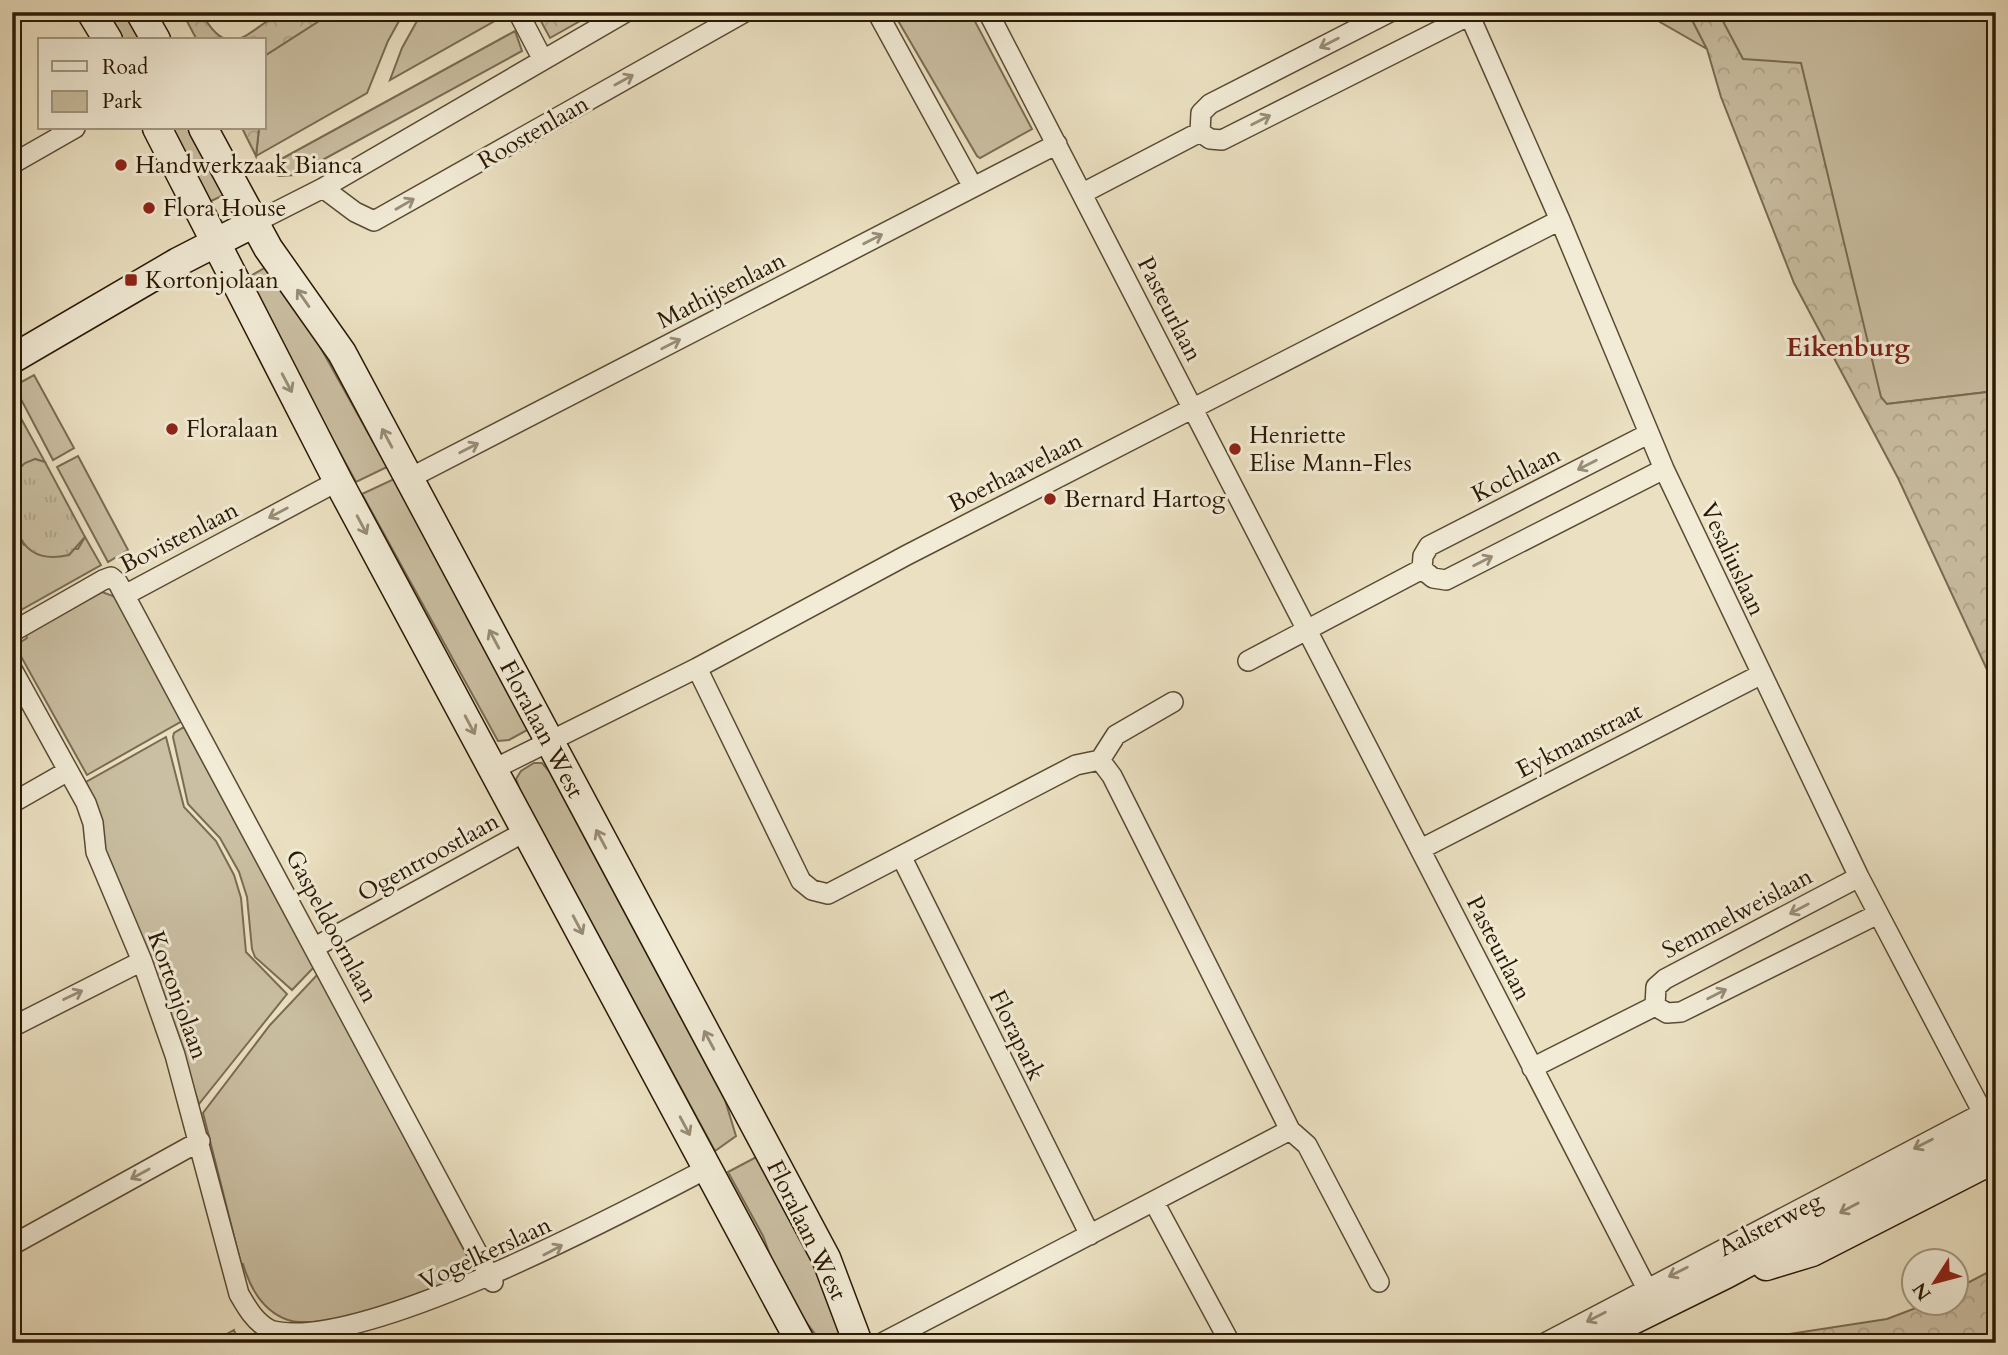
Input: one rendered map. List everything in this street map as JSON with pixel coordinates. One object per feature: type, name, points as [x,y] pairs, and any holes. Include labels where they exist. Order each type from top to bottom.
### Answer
[{"type":"main road","points":[[91,12],[107,38]]},
{"type":"main road","points":[[140,12],[155,38]]},
{"type":"main road","points":[[158,130],[338,481],[528,830],[801,1343]]},
{"type":"main road","name":"Floralaan West","points":[[204,130],[268,248],[342,353],[826,1258],[858,1343]]},
{"type":"main road","points":[[12,359],[254,223]]},
{"type":"main road","name":"Aalsterweg","points":[[1586,1343],[1726,1274],[1992,1116]]},
{"type":"main road","name":"Aalsterweg","points":[[1726,1274],[1812,1252],[1996,1157]]},
{"type":"street","points":[[518,12],[543,60]]},
{"type":"street","points":[[254,223],[323,188],[626,12]]},
{"type":"street","name":"Roostenlaan","points":[[323,188],[355,212],[374,221],[745,12]]},
{"type":"street","points":[[877,12],[974,187]]},
{"type":"street","name":"Pasteurlaan","points":[[988,12],[1647,1289]]},
{"type":"street","points":[[1200,132],[1201,113],[1210,104],[1390,12]]},
{"type":"street","points":[[1200,132],[1210,139],[1222,140],[1469,13]]},
{"type":"street","name":"Vesaliuslaan","points":[[1469,13],[1560,220],[1648,434],[1760,675],[1878,914],[1992,1116]]},
{"type":"street","points":[[12,164],[72,130]]},
{"type":"street","points":[[1083,192],[1200,132]]},
{"type":"street","name":"Mathijsenlaan","points":[[408,479],[1057,145]]},
{"type":"street","name":"Boerhaavelaan","points":[[494,769],[697,668],[1193,408],[1560,220]]},
{"type":"street","name":"Kochlaan","points":[[1423,569],[1423,556],[1429,546],[1648,434]]},
{"type":"street","points":[[1248,661],[1423,569],[1433,578],[1446,580],[1664,469]]},
{"type":"street","name":"Bovistenlaan","points":[[12,632],[111,577],[125,595],[338,481]]},
{"type":"street","name":"Gaspeldoornlaan","points":[[125,595],[493,1282]]},
{"type":"street","points":[[697,668],[801,881],[812,890],[828,894],[1076,765],[1100,760],[1116,735],[1173,702]]},
{"type":"street","name":"Kortonjolaan","points":[[12,669],[86,803],[93,823],[96,852],[142,961],[175,1055],[239,1294],[267,1336]]},
{"type":"street","name":"Eykmanstraat","points":[[1421,849],[1760,675]]},
{"type":"street","points":[[1100,760],[1112,776],[1290,1130],[1307,1145],[1379,1282]]},
{"type":"street","points":[[12,803],[68,771]]},
{"type":"street","name":"Ogentroostlaan","points":[[315,947],[528,830]]},
{"type":"street","name":"Florapark","points":[[901,856],[1090,1235]]},
{"type":"street","name":"Semmelweislaan","points":[[1655,1006],[1656,987],[1665,979],[1859,877]]},
{"type":"street","points":[[1532,1068],[1655,1006],[1667,1013],[1681,1012],[1878,914]]},
{"type":"street","points":[[12,1027],[142,961]]},
{"type":"street","name":"Aalsterweg","points":[[1545,1343],[1992,1116]]},
{"type":"street","points":[[882,1343],[1290,1130]]},
{"type":"street","points":[[12,1245],[200,1141]]},
{"type":"street","name":"Vogelkerslaan","points":[[267,1336],[305,1338],[352,1331],[418,1312],[493,1282],[708,1168]]},
{"type":"street","points":[[1154,1202],[1228,1339]]},
{"type":"green space","points":[[104,12],[128,12],[142,38],[118,38]]},
{"type":"green space","points":[[182,12],[201,12],[223,38],[196,38]]},
{"type":"green space","points":[[288,12],[333,12],[266,55],[266,38],[241,38],[276,16]]},
{"type":"green space","points":[[333,12],[404,12],[388,41],[367,93],[256,156],[259,130],[266,130],[266,55]]},
{"type":"green space","points":[[422,12],[507,14],[390,80],[402,48]]},
{"type":"green space","points":[[536,12],[596,12],[550,38]]},
{"type":"green space","points":[[893,12],[970,12],[1032,129],[980,158],[977,156]]},
{"type":"green space","points":[[1653,12],[1688,12],[1707,49],[1660,22]]},
{"type":"green space","points":[[1688,12],[1718,12],[1743,59],[1801,63],[1881,397],[1887,404],[1996,391],[1996,689],[1898,478],[1794,283],[1721,97],[1707,49]]},
{"type":"green space","points":[[1718,12],[1996,12],[1996,391],[1886,404],[1880,397],[1871,362],[1743,60]]},
{"type":"green space","points":[[515,31],[522,51],[295,175],[279,176],[263,169]]},
{"type":"green space","points":[[166,130],[192,130],[228,193],[205,204]]},
{"type":"green space","points":[[243,130],[259,130],[256,156]]},
{"type":"green space","points":[[268,266],[308,325],[387,467],[356,482],[245,279]]},
{"type":"green space","points":[[34,375],[74,448],[53,460],[14,386]]},
{"type":"green space","points":[[12,402],[45,462],[35,459],[15,470],[12,475]]},
{"type":"green space","points":[[78,456],[128,550],[108,562],[57,467]]},
{"type":"green space","points":[[35,459],[45,462],[85,537],[69,555],[50,557],[36,554],[26,546],[19,535],[13,506],[12,475],[25,463]]},
{"type":"green space","points":[[394,479],[530,725],[529,729],[509,740],[498,741],[362,494]]},
{"type":"green space","points":[[12,520],[24,545],[78,549],[85,537],[101,565],[12,615]]},
{"type":"green space","points":[[102,592],[118,601],[182,721],[87,775],[18,651],[21,642],[27,638],[25,634]]},
{"type":"green space","points":[[184,727],[314,967],[292,990],[255,957],[247,897],[239,872],[220,838],[188,804],[173,737],[174,733]]},
{"type":"green space","points":[[166,737],[184,807],[216,841],[234,875],[241,898],[246,952],[287,994],[199,1104],[144,942],[105,851],[102,819],[86,782]]},
{"type":"green space","points":[[534,763],[542,763],[549,771],[725,1100],[736,1136],[715,1151],[521,793],[516,779],[521,771]]},
{"type":"green space","points":[[318,974],[472,1265],[468,1277],[430,1292],[351,1316],[305,1322],[288,1320],[271,1311],[258,1298],[249,1282],[241,1264],[203,1113],[270,1025]]},
{"type":"green space","points":[[764,1153],[818,1260],[842,1337],[832,1343],[822,1343],[784,1293],[763,1236],[728,1172]]},
{"type":"green space","points":[[1996,1268],[1996,1343],[1730,1343],[1887,1319],[1899,1314],[1969,1316],[1969,1282]]},
{"type":"green space","points":[[234,1330],[239,1343],[211,1343]]},
{"type":"place","name":"Handwerkzaak Bianca","points":[[121,165]]},
{"type":"place","name":"Flora House","points":[[149,208]]},
{"type":"place","name":"Kortonjolaan","points":[[131,280]]},
{"type":"place","name":"Floralaan","points":[[172,429]]},
{"type":"place","name":"Henriette Elise Mann-Fles","points":[[1235,449]]},
{"type":"place","name":"Bernard Hartog","points":[[1050,499]]},
{"type":"district","name":"Eikenburg","points":[[1848,347]]}]
